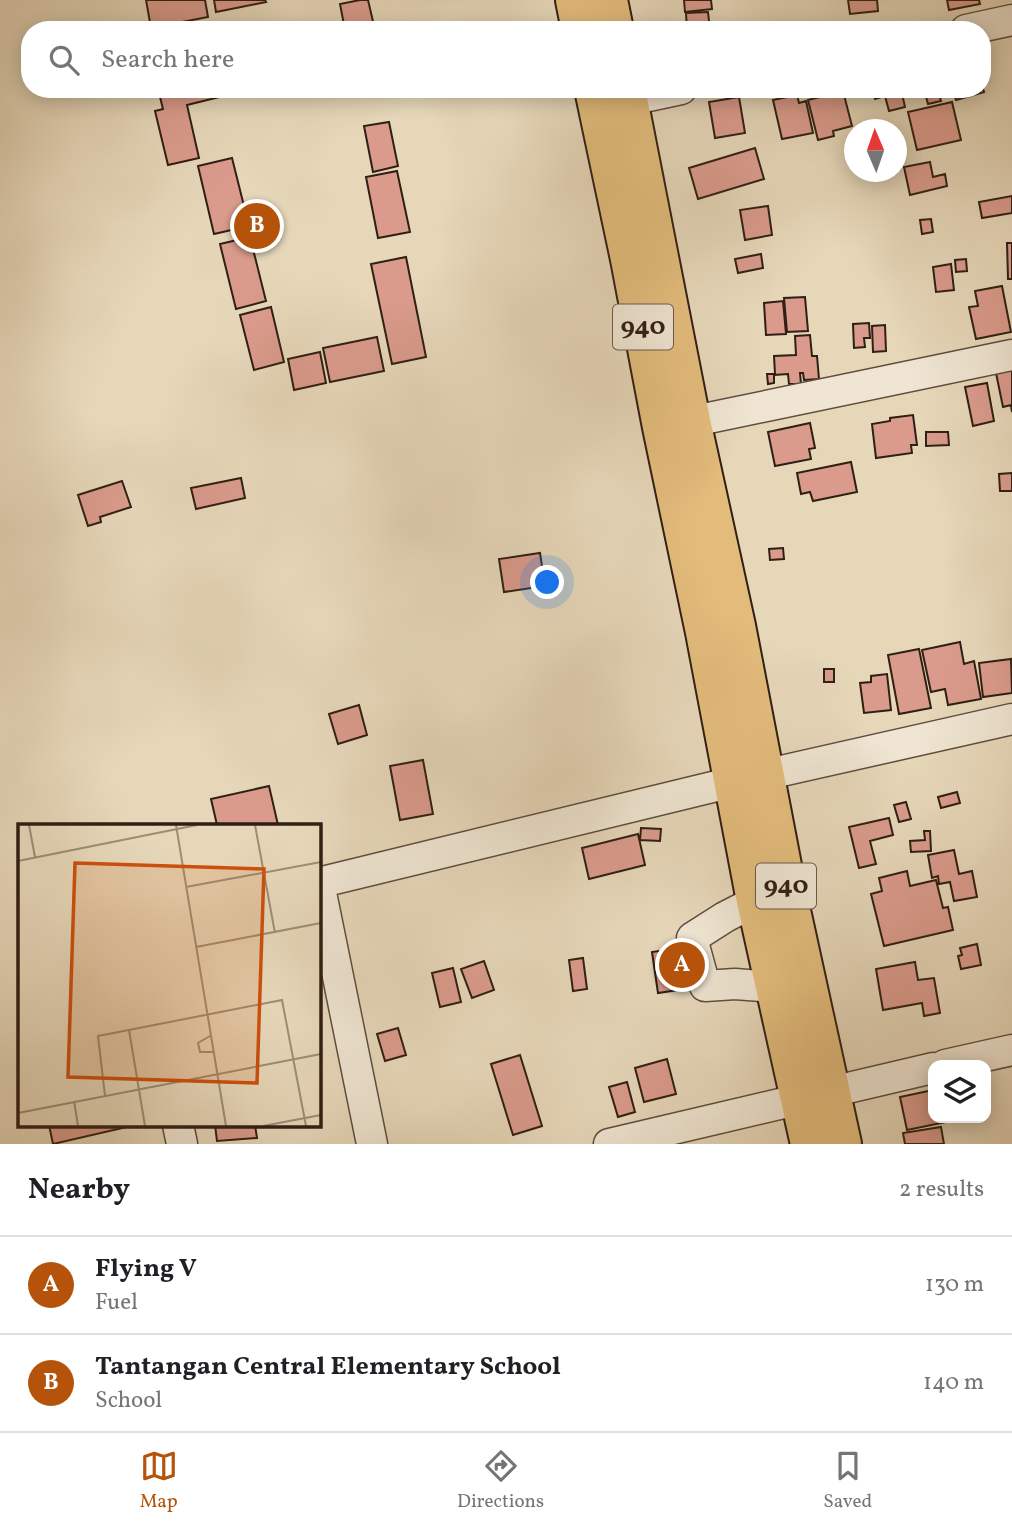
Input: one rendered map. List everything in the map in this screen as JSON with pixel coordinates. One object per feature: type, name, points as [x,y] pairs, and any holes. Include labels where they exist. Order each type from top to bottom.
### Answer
[{"type":"highway","points":[[575,0],[580,21]]},
{"type":"highway","points":[[608,0],[612,21]]},
{"type":"highway","name":"940","points":[[611,98],[630,259],[677,424],[707,562],[748,778],[805,980],[816,1095],[810,1144]]},
{"type":"highway","name":"940","points":[[748,778],[756,901],[774,987],[816,1095],[842,1144]]},
{"type":"street","points":[[991,25],[1012,20],[1008,0]]},
{"type":"street","points":[[677,424],[1012,355]]},
{"type":"street","points":[[320,883],[748,778],[1012,719]]},
{"type":"street","points":[[320,888],[372,1144]]},
{"type":"street","points":[[756,901],[692,939],[705,986],[735,984],[774,987]]},
{"type":"street","points":[[967,1060],[1012,1050]]},
{"type":"street","points":[[609,1144],[928,1069]]},
{"type":"street","points":[[178,1126],[182,1144]]},
{"type":"building","points":[[146,0],[205,0],[208,17],[187,21],[150,21]]},
{"type":"building","points":[[214,0],[265,0],[266,2],[216,12]]},
{"type":"building","points":[[368,0],[373,21],[343,21],[340,4]]},
{"type":"building","points":[[684,0],[711,0],[712,9],[685,12]]},
{"type":"building","points":[[848,0],[877,0],[878,11],[850,14]]},
{"type":"building","points":[[947,0],[979,0],[980,4],[949,10]]},
{"type":"building","points":[[708,12],[709,21],[686,21],[686,13]]},
{"type":"building","points":[[160,98],[215,98],[187,105],[199,158],[168,165],[155,111],[163,109]]},
{"type":"building","points":[[739,98],[745,133],[715,138],[709,102]]},
{"type":"building","points":[[798,98],[799,103],[806,101],[813,133],[782,139],[773,100]]},
{"type":"building","points":[[845,98],[850,119],[844,119],[844,128],[833,131],[834,136],[818,140],[808,100]]},
{"type":"building","points":[[886,98],[903,98],[905,107],[889,111]]},
{"type":"building","points":[[926,98],[940,98],[941,101],[928,104]]},
{"type":"building","points":[[952,102],[961,140],[917,150],[908,112]]},
{"type":"building","points":[[389,122],[398,166],[373,172],[364,126]]},
{"type":"building","points":[[755,148],[764,179],[698,199],[689,168]]},
{"type":"building","points":[[232,158],[249,226],[214,234],[198,166]]},
{"type":"building","points":[[930,162],[933,177],[945,174],[947,186],[910,195],[907,166]]},
{"type":"building","points":[[397,171],[410,232],[378,238],[366,177]]},
{"type":"building","points":[[1012,196],[1012,213],[982,218],[979,202]]},
{"type":"building","points":[[768,206],[772,235],[745,240],[740,210]]},
{"type":"building","points":[[931,219],[933,232],[922,234],[920,220]]},
{"type":"building","points":[[250,237],[266,301],[236,309],[220,244]]},
{"type":"building","points":[[1007,243],[1012,243],[1012,279],[1008,279]]},
{"type":"building","points":[[761,254],[763,268],[738,273],[735,259]]},
{"type":"building","points":[[406,257],[426,357],[392,364],[371,264]]},
{"type":"building","points":[[966,259],[967,271],[956,272],[955,260]]},
{"type":"building","points":[[951,264],[954,290],[936,292],[933,267]]},
{"type":"building","points":[[1002,286],[1011,332],[976,339],[969,307],[978,306],[975,291]]},
{"type":"building","points":[[805,297],[808,331],[787,332],[784,298]]},
{"type":"building","points":[[783,301],[786,334],[766,335],[764,303]]},
{"type":"building","points":[[271,307],[284,362],[254,370],[240,315]]},
{"type":"building","points":[[869,323],[870,338],[864,338],[865,347],[854,348],[853,324]]},
{"type":"building","points":[[885,325],[886,351],[873,352],[872,326]]},
{"type":"building","points":[[810,335],[812,356],[817,356],[819,379],[804,380],[803,373],[800,373],[801,384],[789,384],[788,374],[774,375],[774,383],[768,384],[767,374],[775,374],[774,356],[796,355],[795,336]]},
{"type":"building","points":[[377,337],[384,371],[330,382],[323,348]]},
{"type":"building","points":[[320,352],[326,383],[294,390],[288,359]]},
{"type":"building","points":[[1012,370],[1012,412],[1011,405],[1003,407],[996,373]]},
{"type":"building","points":[[987,383],[994,421],[973,426],[965,387]]},
{"type":"building","points":[[913,415],[917,445],[911,445],[912,453],[876,458],[872,424]]},
{"type":"building","points":[[810,423],[815,448],[809,449],[811,459],[775,466],[768,432]]},
{"type":"building","points":[[926,432],[948,432],[949,445],[926,446]]},
{"type":"building","points":[[851,462],[857,492],[813,501],[810,492],[801,494],[797,473]]},
{"type":"building","points":[[1012,473],[1012,491],[1000,491],[999,474]]},
{"type":"building","points":[[241,478],[245,498],[196,509],[191,488]]},
{"type":"building","points":[[122,481],[131,507],[100,517],[101,522],[88,526],[78,495]]},
{"type":"building","points":[[783,548],[784,559],[770,560],[769,549]]},
{"type":"building","points":[[540,553],[545,586],[504,592],[499,559]]},
{"type":"building","points":[[960,642],[964,664],[974,661],[981,699],[948,705],[945,689],[931,692],[922,650]]},
{"type":"building","points":[[919,649],[931,708],[899,714],[888,655]]},
{"type":"building","points":[[1011,659],[1012,693],[983,697],[979,663]]},
{"type":"building","points":[[824,669],[834,669],[834,682],[824,682]]},
{"type":"building","points":[[887,674],[891,710],[864,713],[860,683],[871,682],[871,676]]},
{"type":"building","points":[[359,705],[367,735],[338,744],[329,714]]},
{"type":"building","points":[[423,760],[433,814],[400,820],[390,766]]},
{"type":"building","points":[[269,786],[278,824],[217,824],[211,799]]},
{"type":"building","points":[[957,792],[960,803],[941,808],[938,797]]},
{"type":"building","points":[[906,802],[911,819],[899,822],[894,805]]},
{"type":"building","points":[[889,818],[893,835],[870,841],[876,864],[859,868],[849,827]]},
{"type":"building","points":[[641,828],[661,829],[660,841],[640,840]]},
{"type":"building","points":[[924,831],[930,831],[931,851],[911,852],[910,841],[925,840]]},
{"type":"building","points":[[638,834],[645,865],[589,879],[582,848]]},
{"type":"building","points":[[954,850],[959,874],[972,871],[977,897],[954,901],[950,882],[939,884],[938,876],[932,878],[928,855]]},
{"type":"building","points":[[907,871],[910,886],[936,880],[943,908],[948,907],[953,930],[884,946],[871,894],[882,891],[879,878]]},
{"type":"building","points":[[977,944],[981,965],[961,969],[958,956],[962,955],[960,948]]},
{"type":"building","points":[[686,947],[692,988],[658,993],[652,952]]},
{"type":"building","points":[[583,958],[587,989],[573,991],[569,960]]},
{"type":"building","points":[[484,961],[494,990],[472,998],[461,969]]},
{"type":"building","points":[[915,962],[918,980],[934,978],[940,1013],[924,1016],[922,1003],[883,1010],[876,969]]},
{"type":"building","points":[[453,968],[461,1002],[440,1007],[432,973]]},
{"type":"building","points":[[398,1028],[406,1055],[385,1061],[377,1034]]},
{"type":"building","points":[[520,1055],[542,1126],[513,1135],[491,1064]]},
{"type":"building","points":[[667,1059],[676,1094],[644,1102],[635,1068]]},
{"type":"building","points":[[627,1082],[635,1112],[618,1117],[609,1087]]},
{"type":"building","points":[[928,1091],[928,1123],[941,1123],[907,1130],[900,1097]]},
{"type":"building","points":[[49,1126],[127,1126],[127,1127],[53,1144]]},
{"type":"building","points":[[215,1126],[255,1126],[257,1138],[217,1141]]},
{"type":"building","points":[[941,1127],[944,1144],[905,1144],[903,1133]]},
{"type":"place","name":"Tantangan Central Elementary School","points":[[257,226]]},
{"type":"place","name":"Flying V","points":[[682,965]]}]
